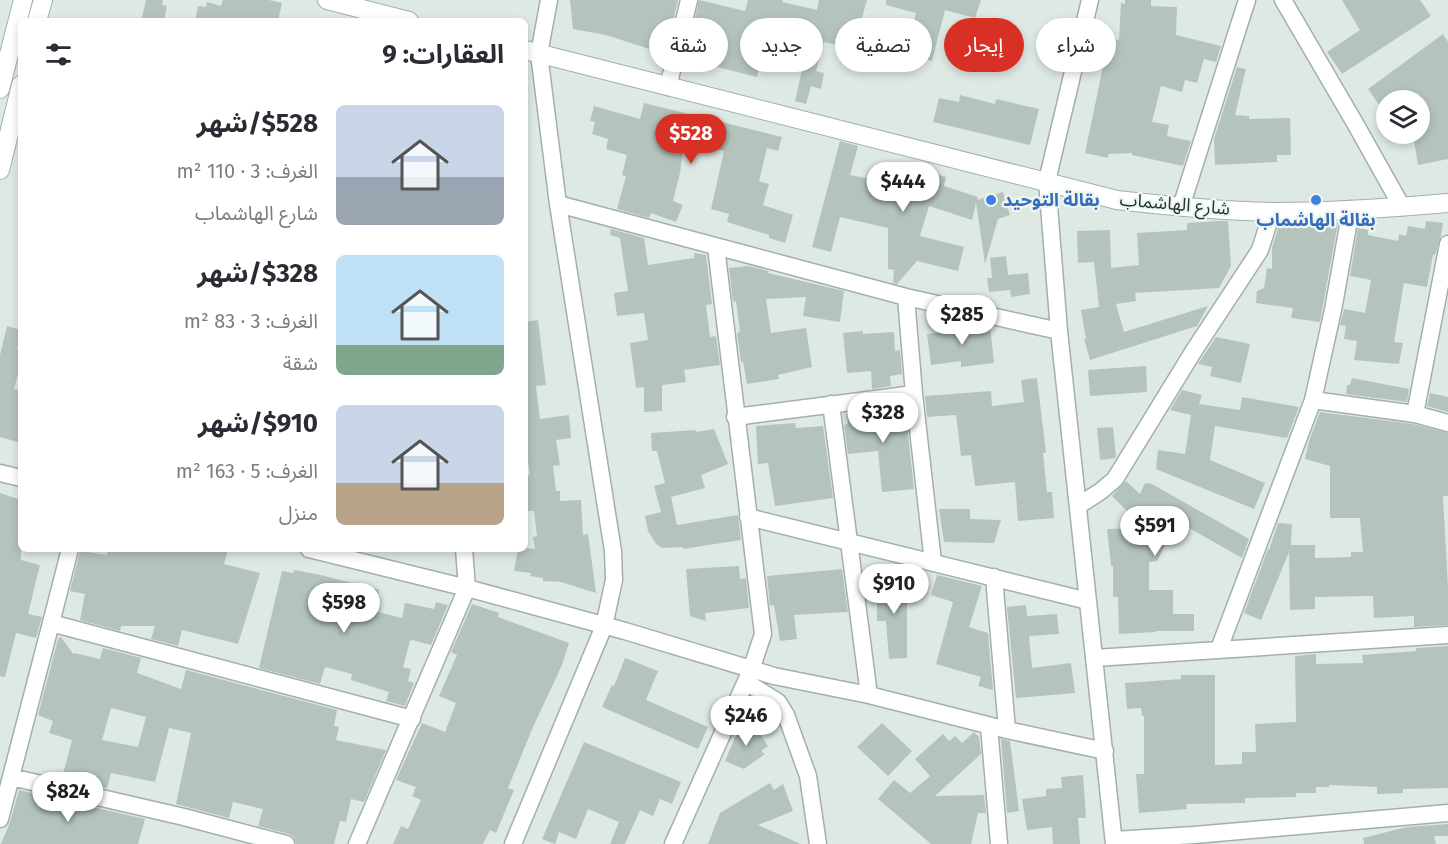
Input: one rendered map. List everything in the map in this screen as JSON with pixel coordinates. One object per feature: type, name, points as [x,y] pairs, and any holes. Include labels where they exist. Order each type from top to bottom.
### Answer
[{"type":"street","points":[[18,18],[23,0]]},
{"type":"street","points":[[38,18],[43,0]]},
{"type":"street","points":[[327,0],[394,18]]},
{"type":"street","points":[[513,844],[604,626],[614,580],[613,551],[532,52],[549,0]]},
{"type":"street","points":[[668,87],[689,0]]},
{"type":"street","points":[[1090,0],[1047,181],[1059,331],[1114,842],[1448,813]]},
{"type":"street","points":[[1181,207],[1247,0]]},
{"type":"street","points":[[1283,0],[1402,207]]},
{"type":"street","points":[[0,90],[18,20]]},
{"type":"street","name":"شارع الهاشماب","points":[[532,52],[1117,200],[1181,207],[1272,212],[1448,203]]},
{"type":"street","points":[[0,170],[18,97]]},
{"type":"street","points":[[558,204],[906,297],[1059,331]]},
{"type":"street","points":[[1219,650],[1313,400],[1333,310],[1351,209]]},
{"type":"street","points":[[1078,506],[1115,479],[1193,352],[1260,250],[1272,212]]},
{"type":"street","points":[[1415,414],[1448,243]]},
{"type":"street","points":[[673,844],[749,676],[763,634],[716,247]]},
{"type":"street","points":[[906,297],[914,394],[933,562]]},
{"type":"street","points":[[735,417],[914,394]]},
{"type":"street","points":[[1313,400],[1415,414],[1448,423]]},
{"type":"street","points":[[831,404],[869,695]]},
{"type":"street","points":[[0,473],[18,477]]},
{"type":"street","points":[[748,517],[1088,601]]},
{"type":"street","points":[[0,819],[69,552]]},
{"type":"street","points":[[321,552],[468,588],[604,626],[749,676],[869,695],[989,726],[1105,751]]},
{"type":"street","points":[[357,844],[468,588],[464,552]]},
{"type":"street","points":[[994,577],[1007,730]]},
{"type":"street","points":[[51,623],[412,719]]},
{"type":"street","points":[[1095,657],[1448,635]]},
{"type":"street","points":[[749,676],[778,702],[786,715],[808,776],[818,844]]},
{"type":"street","points":[[989,726],[999,844]]},
{"type":"street","points":[[11,777],[184,817],[286,844]]},
{"type":"building","points":[[146,0],[163,0],[162,5],[167,6],[165,18],[142,18]]},
{"type":"building","points":[[223,0],[269,0],[282,3],[279,18],[196,18],[198,6],[206,7],[207,2],[221,6]]},
{"type":"building","points":[[570,0],[678,0],[674,18],[649,18],[649,49],[606,35],[573,29]]},
{"type":"building","points":[[699,0],[745,11],[748,0],[783,0],[782,2],[817,10],[819,0],[867,0],[862,18],[835,18],[835,45],[824,42],[823,46],[823,18],[740,18],[740,72],[758,72],[757,77],[728,70],[728,18],[695,18]]},
{"type":"building","points":[[886,0],[981,0],[975,18],[945,10],[932,61],[932,18],[915,18],[916,13],[886,5]]},
{"type":"building","points":[[1125,0],[1151,0],[1151,6],[1177,7],[1176,35],[1221,46],[1216,62],[1204,59],[1197,83],[1185,80],[1182,92],[1161,86],[1152,122],[1169,125],[1167,136],[1191,141],[1183,166],[1132,155],[1132,153],[1108,154],[1108,158],[1085,153],[1102,72],[1116,72],[1116,39],[1119,40],[1121,3],[1125,4]]},
{"type":"building","points":[[1342,0],[1420,0],[1431,16],[1342,74],[1327,52],[1360,30]]},
{"type":"building","points":[[1443,34],[1448,42],[1448,159],[1418,165],[1415,144],[1430,144],[1430,90],[1376,90],[1376,101],[1368,89]]},
{"type":"building","points":[[1237,67],[1246,69],[1235,115],[1249,116],[1249,119],[1290,118],[1291,155],[1277,155],[1277,162],[1215,165],[1214,139]]},
{"type":"building","points":[[802,72],[824,73],[821,89],[811,86],[806,104],[795,101]]},
{"type":"building","points":[[960,95],[995,104],[996,99],[1039,109],[1030,145],[933,122],[939,98],[959,102]]},
{"type":"building","points":[[644,103],[782,137],[778,151],[767,148],[759,181],[769,184],[763,205],[793,215],[785,243],[769,238],[769,235],[727,222],[729,214],[711,209],[724,151],[689,143],[684,143],[673,201],[683,205],[676,222],[651,213],[649,218],[617,209],[626,176],[622,175],[627,155],[606,149],[608,139],[592,134],[595,122],[590,121],[594,106],[640,119]]},
{"type":"building","points":[[840,141],[858,146],[850,175],[893,184],[898,164],[946,177],[944,186],[978,197],[977,200],[1003,192],[1010,215],[998,219],[985,264],[976,203],[972,220],[929,206],[920,236],[964,247],[958,271],[917,261],[897,284],[893,283],[894,270],[888,269],[888,228],[840,217],[831,252],[812,247]]},
{"type":"building","points":[[1228,221],[1231,266],[1219,288],[1135,293],[1136,301],[1116,304],[1124,332],[1208,306],[1197,326],[1090,360],[1084,339],[1086,339],[1081,310],[1099,307],[1094,262],[1078,263],[1077,231],[1110,230],[1111,268],[1139,265],[1137,233],[1187,230],[1187,223]]},
{"type":"building","points":[[1426,221],[1443,223],[1441,236],[1435,255],[1433,255],[1427,287],[1404,283],[1394,342],[1403,343],[1399,364],[1354,360],[1357,341],[1344,339],[1346,326],[1340,325],[1344,309],[1365,313],[1371,280],[1350,276],[1358,228],[1368,230],[1368,235],[1398,241],[1399,234],[1406,236],[1408,226],[1425,229]]},
{"type":"building","points":[[1324,222],[1338,222],[1320,322],[1291,318],[1293,308],[1256,303],[1257,291],[1264,288],[1267,268],[1272,269],[1272,248],[1279,225],[1324,224]]},
{"type":"building","points":[[611,229],[644,238],[648,265],[694,258],[694,253],[706,255],[712,304],[706,305],[710,337],[716,336],[720,365],[684,370],[686,382],[662,385],[662,411],[644,412],[644,387],[636,388],[630,343],[648,340],[644,313],[617,316],[614,293],[628,291],[620,238],[610,235]]},
{"type":"building","points":[[1006,256],[1008,275],[1028,273],[1030,294],[1011,297],[1010,290],[989,292],[987,278],[992,278],[990,258]]},
{"type":"building","points":[[748,266],[844,291],[840,322],[803,316],[806,297],[766,299],[771,333],[806,328],[812,367],[778,375],[779,379],[747,384],[743,362],[741,362],[737,333],[740,332],[736,301],[733,302],[729,268]]},
{"type":"building","points":[[538,320],[546,385],[536,386],[540,419],[569,415],[571,438],[556,440],[560,465],[553,466],[556,491],[560,491],[560,501],[581,500],[583,535],[588,534],[596,593],[561,582],[543,581],[543,578],[530,576],[531,573],[514,571],[517,552],[528,552],[528,548],[535,549],[533,537],[537,536],[534,511],[528,511],[528,475],[530,475],[528,461],[528,322]]},
{"type":"building","points":[[977,323],[990,326],[994,363],[961,367],[961,361],[931,365],[927,334],[957,330],[957,326]]},
{"type":"building","points":[[7,326],[18,329],[18,374],[14,389],[18,390],[18,442],[0,437],[0,355]]},
{"type":"building","points":[[863,331],[863,334],[894,332],[895,351],[900,350],[902,374],[890,376],[891,386],[872,389],[871,371],[847,373],[843,333]]},
{"type":"building","points":[[1216,337],[1250,344],[1241,383],[1210,376],[1212,367],[1198,364]]},
{"type":"building","points":[[1146,366],[1147,392],[1090,396],[1088,370]]},
{"type":"building","points":[[1037,378],[1046,453],[1043,453],[1047,492],[1052,492],[1054,518],[1018,521],[1015,482],[975,486],[971,455],[961,456],[956,415],[927,417],[925,396],[991,391],[992,406],[1024,402],[1021,380]]},
{"type":"building","points":[[1352,378],[1409,389],[1407,402],[1346,394],[1347,385],[1350,385]]},
{"type":"building","points":[[1182,390],[1202,395],[1199,404],[1240,410],[1242,397],[1299,407],[1287,438],[1215,426],[1210,460],[1265,483],[1254,509],[1156,469],[1158,450],[1185,454],[1191,415],[1170,410]]},
{"type":"building","points":[[1430,393],[1448,397],[1448,412],[1427,406]]},
{"type":"building","points":[[905,406],[914,489],[882,492],[878,451],[848,454],[844,425],[848,424],[847,413]]},
{"type":"building","points":[[1320,412],[1413,424],[1448,433],[1448,496],[1443,496],[1448,625],[1414,627],[1414,616],[1374,618],[1373,596],[1315,597],[1315,609],[1290,610],[1289,552],[1261,620],[1244,613],[1278,523],[1292,524],[1291,545],[1315,545],[1315,558],[1351,557],[1351,552],[1363,552],[1360,518],[1330,518],[1330,466],[1305,459]]},
{"type":"building","points":[[795,423],[796,428],[823,426],[833,498],[775,506],[768,463],[758,464],[756,426]]},
{"type":"building","points":[[1113,427],[1116,458],[1100,460],[1097,428]]},
{"type":"building","points":[[714,429],[728,464],[701,475],[705,488],[671,497],[677,525],[738,515],[741,540],[683,549],[683,547],[662,548],[656,544],[648,531],[645,516],[661,512],[654,486],[665,483],[657,451],[652,451],[651,433],[696,430],[696,432]]},
{"type":"building","points":[[1126,481],[1140,494],[1145,483],[1152,484],[1249,539],[1242,558],[1177,521],[1157,561],[1149,562],[1149,590],[1173,590],[1173,614],[1194,614],[1194,631],[1119,634],[1118,597],[1113,597],[1113,566],[1111,566],[1107,529],[1144,528],[1112,496]]},
{"type":"building","points":[[0,493],[18,499],[18,552],[21,552],[21,560],[40,565],[28,614],[42,617],[36,638],[16,633],[5,677],[0,676]]},
{"type":"building","points":[[939,509],[970,509],[970,519],[1001,520],[994,543],[944,542]]},
{"type":"building","points":[[80,552],[107,555],[108,552],[227,552],[224,564],[260,573],[238,644],[182,630],[178,646],[151,639],[155,626],[121,626],[120,631],[80,620],[85,594],[70,591]]},
{"type":"building","points":[[739,566],[740,579],[746,578],[749,608],[705,613],[706,621],[690,616],[686,569]]},
{"type":"building","points":[[842,569],[848,612],[794,615],[797,639],[780,641],[774,605],[770,606],[767,576]]},
{"type":"building","points":[[294,570],[379,590],[374,611],[402,618],[405,603],[434,609],[436,602],[448,605],[431,645],[410,641],[403,667],[411,669],[408,681],[414,683],[405,706],[386,701],[389,692],[351,680],[352,674],[325,667],[320,684],[259,668],[282,571],[293,573]]},
{"type":"building","points":[[937,575],[982,586],[969,627],[988,633],[993,690],[978,686],[981,677],[936,664],[953,602],[931,595]]},
{"type":"building","points":[[877,580],[907,580],[907,658],[889,659],[886,621],[877,621]]},
{"type":"building","points":[[472,604],[499,613],[498,617],[569,643],[562,665],[508,788],[514,790],[496,833],[490,830],[483,844],[393,844],[401,826],[408,829],[421,800],[412,796],[416,787],[396,780],[422,723],[445,732],[456,703],[439,696],[457,655],[451,652]]},
{"type":"building","points":[[1026,605],[1027,616],[1057,614],[1059,634],[1029,636],[1032,668],[1071,663],[1075,693],[1016,698],[1007,607]]},
{"type":"building","points":[[61,637],[74,655],[74,653],[100,659],[103,648],[141,658],[137,673],[181,689],[186,670],[337,710],[334,726],[339,727],[336,740],[386,750],[364,802],[351,799],[346,822],[340,821],[334,844],[296,844],[294,837],[289,834],[258,826],[263,809],[233,802],[229,818],[176,804],[191,733],[169,728],[155,782],[111,773],[107,788],[62,778],[72,740],[49,733],[53,721],[38,715],[58,639]],"holes":[[[111,708],[146,717],[138,747],[102,740]]]},
{"type":"building","points":[[1448,646],[1448,788],[1403,789],[1403,793],[1377,794],[1377,787],[1329,785],[1329,787],[1316,787],[1316,793],[1296,793],[1296,797],[1245,798],[1245,803],[1186,804],[1187,809],[1139,813],[1136,774],[1144,774],[1144,716],[1142,716],[1141,708],[1127,709],[1125,683],[1181,679],[1181,675],[1215,675],[1215,765],[1242,764],[1242,752],[1256,752],[1255,724],[1296,722],[1295,656],[1316,654],[1316,664],[1363,663],[1362,655]]},
{"type":"building","points":[[625,658],[658,671],[646,700],[708,727],[698,749],[602,707],[612,685],[614,686]]},
{"type":"building","points":[[743,719],[749,727],[753,724],[768,746],[761,751],[765,754],[744,769],[725,761]]},
{"type":"building","points":[[882,723],[912,751],[888,776],[857,747]]},
{"type":"building","points":[[974,732],[979,737],[981,754],[935,796],[984,795],[986,813],[978,813],[971,844],[931,844],[878,799],[894,780],[910,793],[930,776],[915,759],[943,734],[949,741],[955,736],[962,743]]},
{"type":"building","points":[[1001,739],[1010,741],[1019,811],[1007,813]]},
{"type":"building","points":[[584,742],[681,782],[672,804],[660,799],[653,816],[640,810],[625,844],[610,844],[619,822],[588,809],[576,839],[559,832],[555,844],[542,839]]},
{"type":"building","points":[[1083,775],[1086,818],[1078,818],[1080,844],[1053,844],[1052,827],[1027,830],[1022,799],[1046,796],[1046,789],[1062,788],[1061,777]]},
{"type":"building","points":[[770,783],[774,790],[783,784],[793,811],[758,825],[801,844],[708,844],[720,813]]},
{"type":"building","points":[[19,790],[145,819],[138,844],[1,844]]},
{"type":"building","points":[[1448,824],[1448,836],[1434,836],[1436,844],[1364,844],[1363,838],[1407,827]]},
{"type":"place","name":"بقالة التوحيد","points":[[991,200]]},
{"type":"place","name":"بقالة الهاشماب","points":[[1316,200]]}]
